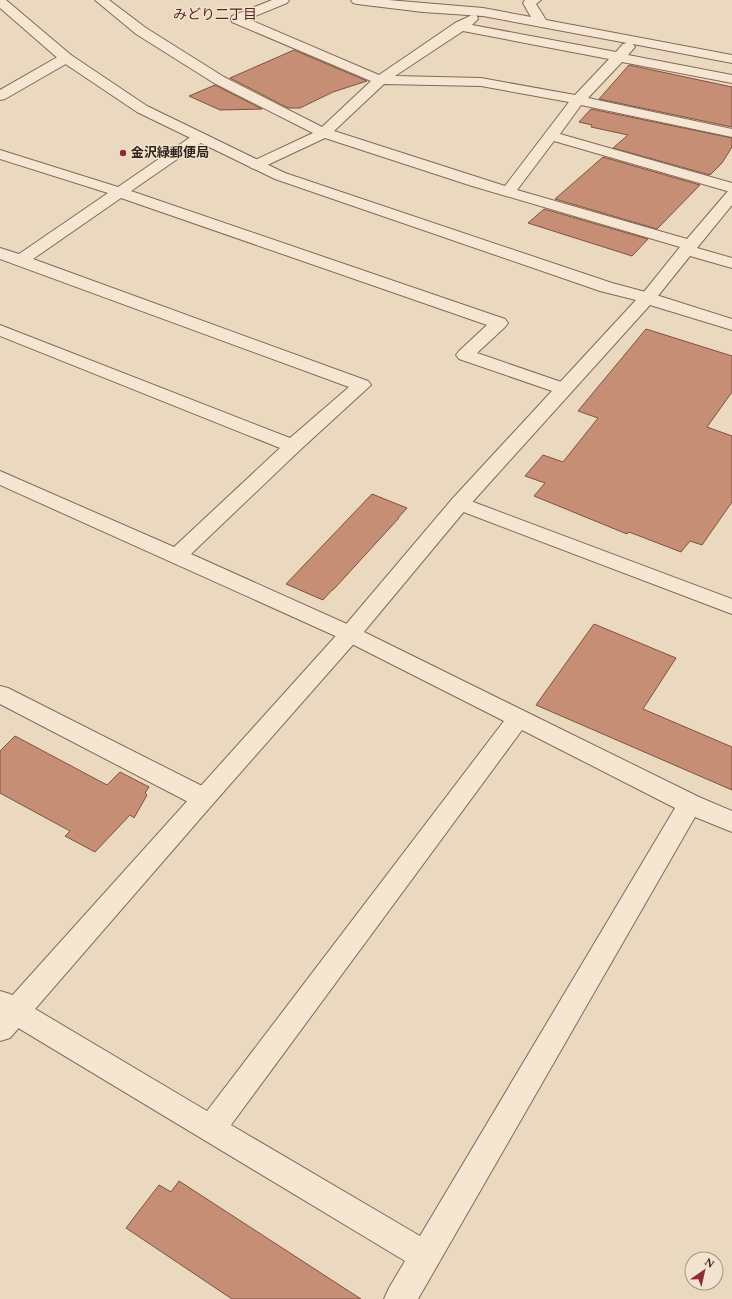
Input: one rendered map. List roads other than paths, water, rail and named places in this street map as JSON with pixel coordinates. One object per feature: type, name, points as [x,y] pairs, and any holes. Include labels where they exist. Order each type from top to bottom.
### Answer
[{"type":"street","points":[[101,0],[141,31],[219,80],[324,133],[508,192],[689,247],[732,263]]},
{"type":"street","points":[[283,0],[237,19],[380,80],[480,82],[578,100],[732,133]]},
{"type":"street","points":[[357,0],[423,8],[483,12],[732,59]]},
{"type":"street","points":[[535,0],[529,3],[542,23]]},
{"type":"street","points":[[0,1],[66,58],[142,109],[280,176],[606,287],[647,298],[732,325]]},
{"type":"street","points":[[256,164],[324,133],[380,80],[483,12]]},
{"type":"street","points":[[460,26],[732,79]]},
{"type":"street","points":[[508,192],[578,100],[634,40]]},
{"type":"street","points":[[0,96],[66,58]]},
{"type":"street","points":[[425,1256],[211,1129],[5,1014],[203,798],[350,634],[460,503],[647,298],[732,194],[551,136]]},
{"type":"street","points":[[21,260],[200,137]]},
{"type":"street","points":[[0,154],[120,192],[499,323],[465,355],[564,389]]},
{"type":"street","points":[[0,252],[362,385],[293,446],[177,556]]},
{"type":"street","points":[[0,330],[293,446]]},
{"type":"street","points":[[0,477],[350,634],[690,804],[732,822]]},
{"type":"street","points":[[460,503],[732,607]]},
{"type":"street","points":[[0,694],[203,798]]},
{"type":"street","points":[[211,1129],[519,718]]},
{"type":"street","points":[[400,1299],[690,804]]},
{"type":"place","name":"金沢緑郵便局","points":[[123,153]]},
{"type":"district","name":"みどり二丁目","points":[[215,14]]}]
